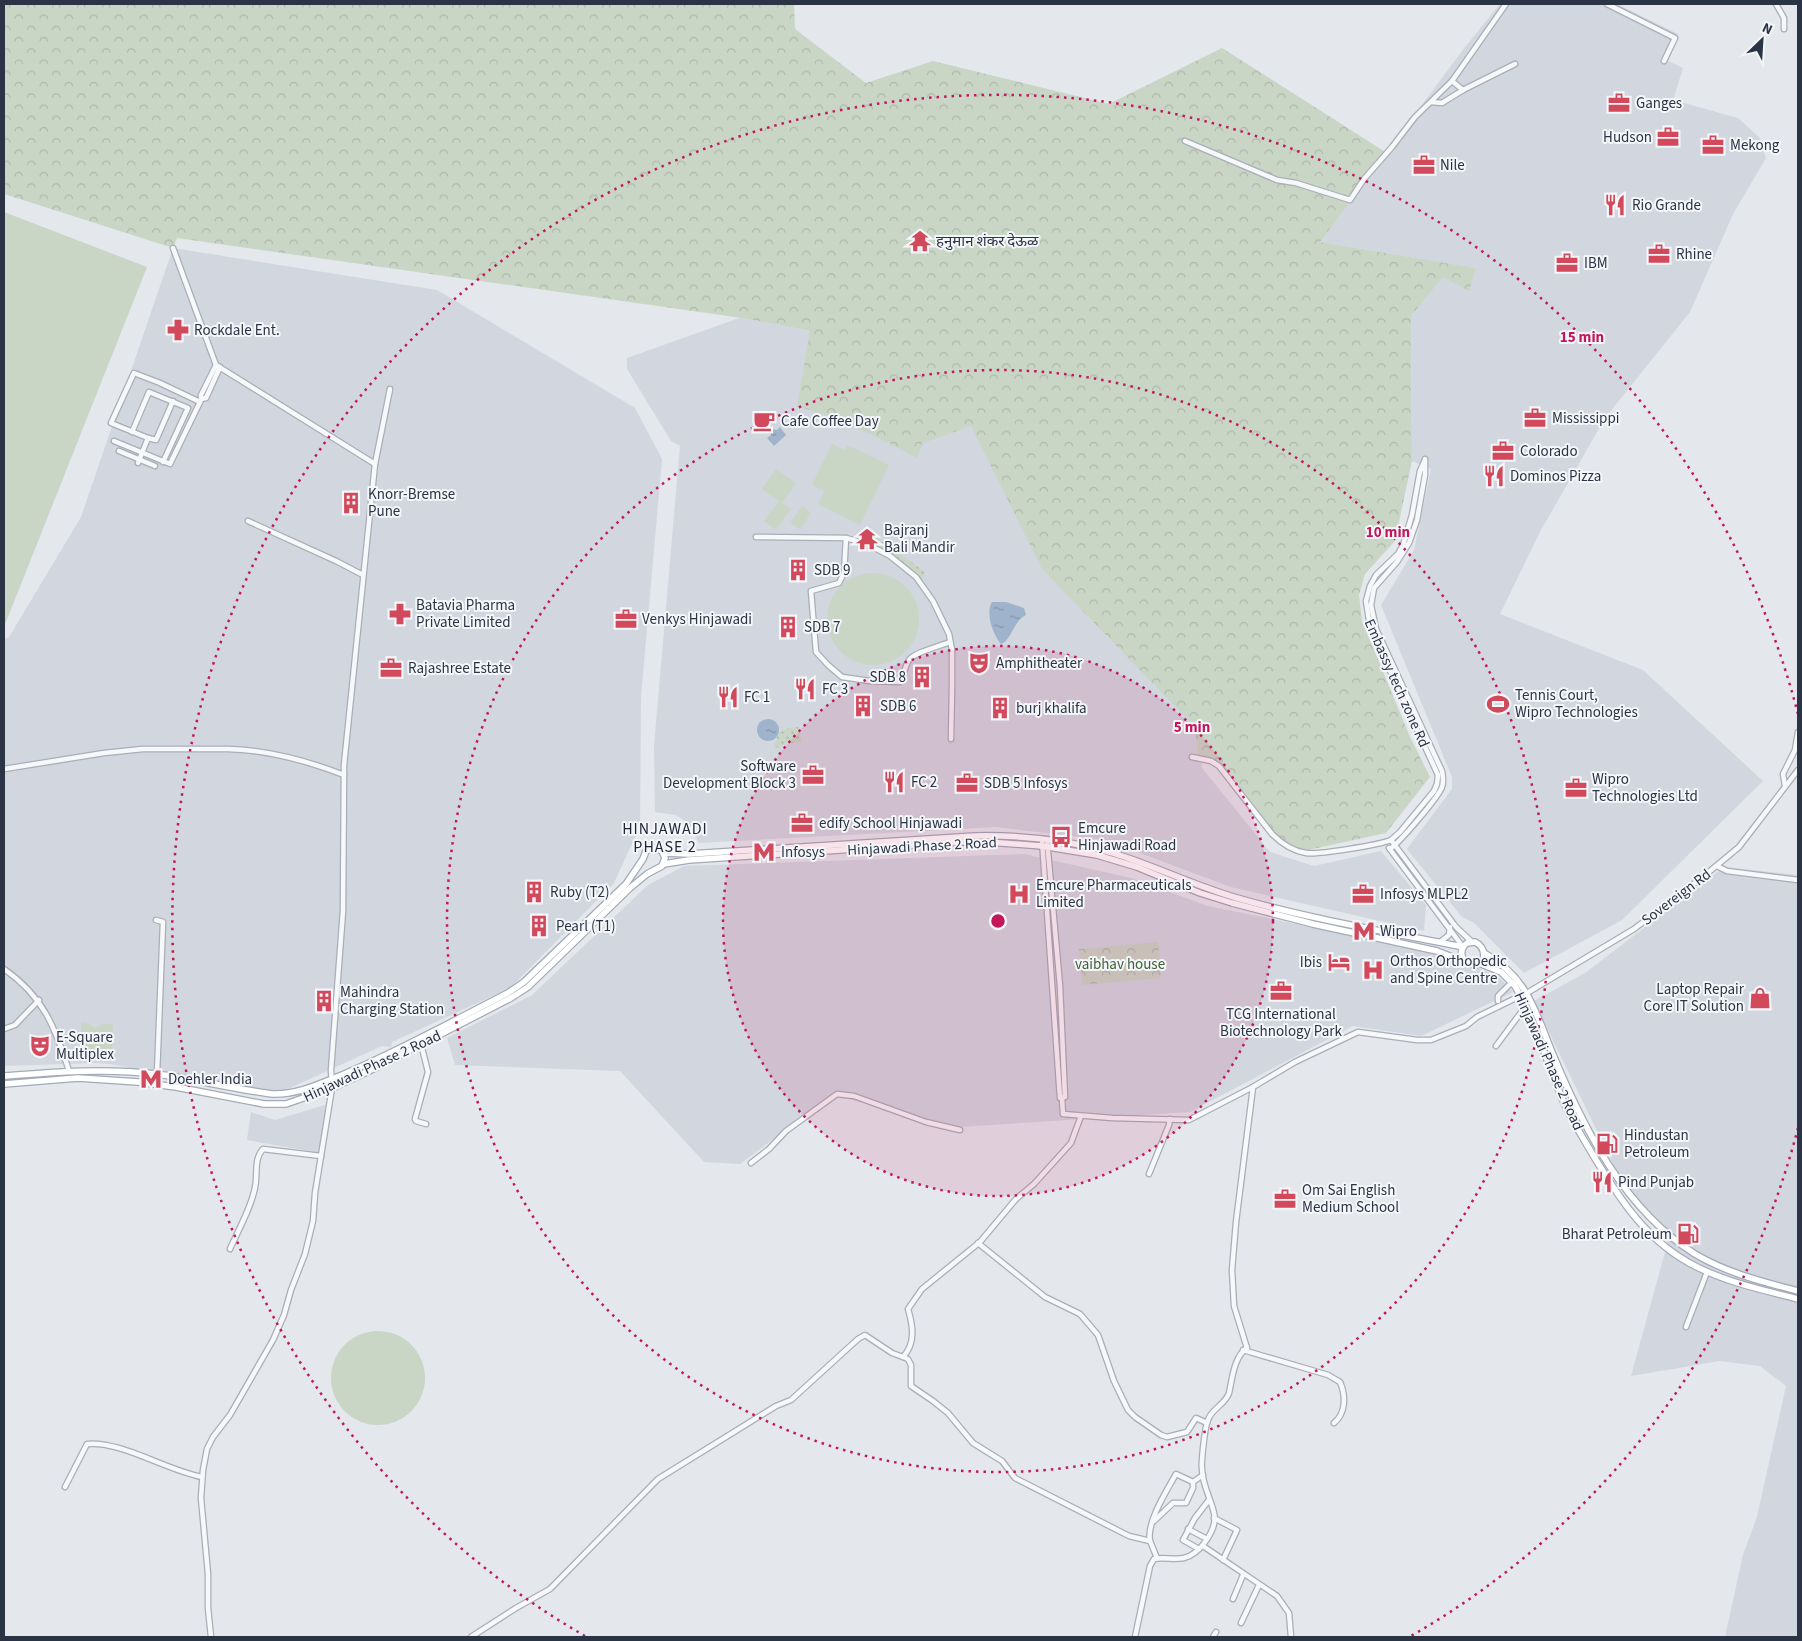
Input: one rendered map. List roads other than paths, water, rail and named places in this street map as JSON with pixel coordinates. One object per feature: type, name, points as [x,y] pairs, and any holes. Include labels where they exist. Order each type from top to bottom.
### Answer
[{"type":"main road","name":"Hinjawadi Phase 2 Road","points":[[664,853],[689,854],[975,842],[1045,843],[1085,846],[1114,854],[1239,899],[1463,947]]},
{"type":"main road","name":"Hinjawadi Phase 2 Road","points":[[1045,843],[1105,857],[1137,867],[1200,893],[1238,905],[1313,924],[1437,951],[1464,960]]},
{"type":"main road","points":[[651,848],[660,849],[664,853],[665,858],[664,864],[660,868],[655,869],[647,866],[643,859],[646,851],[651,848]]},
{"type":"main road","name":"Hinjawadi Phase 2 Road","points":[[664,864],[789,850]]},
{"type":"main road","name":"Hinjawadi Phase 2 Road","points":[[4,1076],[69,1071],[110,1071],[157,1074],[259,1092],[295,1093],[370,1063],[514,992],[626,884],[643,859]]},
{"type":"main road","name":"Hinjawadi Phase 2 Road","points":[[4,1084],[78,1078],[156,1083],[264,1104],[286,1104],[297,1101],[332,1088],[421,1044],[538,978],[638,881],[655,869]]},
{"type":"main road","points":[[1472,942],[1481,945],[1484,953],[1483,959],[1479,963],[1471,965],[1464,960],[1461,952],[1463,947],[1472,942]]},
{"type":"main road","name":"Hinjawadi Phase 2 Road","points":[[1484,953],[1508,968],[1527,993],[1573,1101],[1612,1169],[1645,1214],[1669,1236],[1705,1259],[1738,1274],[1798,1291]]},
{"type":"main road","name":"Hinjawadi Phase 2 Road","points":[[1479,963],[1501,972],[1512,982],[1525,1007],[1570,1116],[1626,1206],[1642,1226],[1676,1254],[1707,1272],[1744,1285],[1798,1299]]},
{"type":"main road","points":[[156,1083],[157,1074]]},
{"type":"street","points":[[1185,142],[1277,180],[1296,183],[1350,200],[1364,179],[1392,148],[1415,117],[1452,81],[1506,4]]},
{"type":"street","points":[[1607,4],[1675,38],[1664,61]]},
{"type":"street","points":[[1776,4],[1784,18],[1784,29]]},
{"type":"street","points":[[1431,102],[1442,103],[1463,90],[1515,64]]},
{"type":"street","points":[[1452,81],[1463,90]]},
{"type":"street","points":[[173,248],[218,366],[375,464]]},
{"type":"street","points":[[114,441],[170,464],[201,400],[206,398],[218,366]]},
{"type":"street","points":[[172,401],[156,440],[111,423],[133,374],[137,373],[201,400]]},
{"type":"street","points":[[155,394],[160,383]]},
{"type":"street","points":[[211,1637],[208,1608],[208,1574],[201,1498],[202,1477],[207,1449],[230,1415],[273,1340],[284,1315],[291,1290],[305,1254],[313,1221],[315,1193],[332,1088],[343,911],[344,775],[375,464],[390,390]]},
{"type":"street","points":[[132,432],[150,392],[188,409],[163,462]]},
{"type":"street","points":[[176,435],[183,438]]},
{"type":"street","points":[[139,461],[148,438]]},
{"type":"street","points":[[125,453],[127,447]]},
{"type":"street","points":[[119,451],[139,461],[155,466]]},
{"type":"street","name":"Embassy tech zone Rd","points":[[1388,841],[1400,832],[1434,791],[1438,779],[1434,766],[1370,627],[1366,601],[1370,586],[1376,575],[1398,554],[1403,545],[1418,500],[1420,471],[1424,460]]},
{"type":"street","points":[[1392,847],[1439,792],[1443,783],[1442,771],[1376,630],[1371,605],[1376,583],[1397,562],[1410,543],[1418,500]]},
{"type":"street","points":[[248,521],[363,575]]},
{"type":"street","points":[[756,537],[846,538],[867,544],[890,556],[916,577],[933,601],[949,634],[952,687],[951,739]]},
{"type":"street","points":[[846,538],[844,573],[839,583],[811,590],[816,652],[828,665],[842,677],[870,681],[899,682],[904,677],[908,661],[916,653],[928,651],[950,642]]},
{"type":"street","points":[[1785,786],[1783,774],[1795,750],[1798,732]]},
{"type":"street","points":[[4,769],[104,753],[143,749],[228,749],[282,756],[344,775]]},
{"type":"street","points":[[1192,757],[1211,761],[1219,766],[1272,834],[1281,843],[1298,851],[1317,853],[1388,841],[1463,947]]},
{"type":"street","name":"Sovereign Rd","points":[[1527,993],[1634,929],[1717,866],[1739,847],[1798,770]]},
{"type":"street","points":[[1045,843],[1060,1014],[1065,1097],[1062,1098]]},
{"type":"street","points":[[1045,843],[1053,1014],[1063,1114],[1112,1118],[1188,1120],[1253,1087],[1295,1062],[1358,1032],[1416,1040],[1431,1040],[1466,1026],[1478,1017],[1520,996]]},
{"type":"street","points":[[1392,847],[1456,927],[1472,942]]},
{"type":"street","points":[[1717,866],[1727,870],[1798,880]]},
{"type":"street","points":[[156,920],[163,922],[157,1074]]},
{"type":"street","points":[[1439,942],[1448,935],[1450,927]]},
{"type":"street","points":[[4,968],[39,1000],[48,1015],[69,1071]]},
{"type":"street","points":[[1498,1000],[1498,996],[1512,982]]},
{"type":"street","points":[[4,1029],[15,1025],[39,1000]]},
{"type":"street","points":[[1496,1046],[1514,1019],[1525,1007]]},
{"type":"street","points":[[1053,1014],[1060,1014]]},
{"type":"street","points":[[421,1044],[428,1072],[415,1119],[426,1124]]},
{"type":"street","points":[[1135,1637],[1150,1566],[1154,1559],[1163,1557],[1183,1558],[1201,1547],[1207,1539],[1215,1515],[1201,1470],[1208,1418],[1228,1396],[1233,1370],[1243,1350],[1247,1348],[1234,1306],[1232,1270],[1253,1087]]},
{"type":"street","points":[[751,1163],[769,1149],[786,1131],[837,1094],[854,1096],[926,1122],[960,1130]]},
{"type":"street","points":[[903,1357],[908,1352],[913,1326],[908,1309],[922,1289],[978,1243],[1016,1199],[1034,1184],[1071,1143],[1081,1116]]},
{"type":"street","points":[[1149,1174],[1170,1119]]},
{"type":"street","points":[[230,1249],[254,1191],[256,1168],[263,1149],[321,1156]]},
{"type":"street","points":[[978,1243],[1045,1297],[1076,1310],[1080,1314],[1098,1335],[1114,1381],[1128,1410],[1135,1417],[1167,1437],[1187,1432],[1196,1418],[1207,1423]]},
{"type":"street","points":[[1686,1327],[1707,1272]]},
{"type":"street","points":[[471,1637],[550,1589],[658,1479],[776,1406],[790,1400],[858,1338],[865,1335],[892,1353],[908,1359],[911,1365],[910,1386],[934,1400],[961,1427],[973,1443],[1002,1461],[1015,1478],[1129,1536],[1150,1541]]},
{"type":"street","points":[[1243,1350],[1328,1375],[1340,1382],[1344,1404],[1340,1418],[1334,1423]]},
{"type":"street","points":[[65,1487],[87,1444],[94,1443],[121,1449],[186,1474],[202,1477]]},
{"type":"street","points":[[1157,1558],[1149,1535],[1157,1506],[1176,1474],[1193,1482]]},
{"type":"street","points":[[1154,1521],[1174,1503],[1186,1503],[1191,1494],[1193,1482],[1203,1475]]},
{"type":"street","points":[[1209,1500],[1183,1540],[1201,1547],[1223,1560],[1277,1596],[1289,1613],[1291,1637]]},
{"type":"street","points":[[1214,1518],[1237,1530],[1223,1560]]},
{"type":"street","points":[[1188,1530],[1207,1539]]},
{"type":"street","points":[[1233,1599],[1243,1575]]},
{"type":"street","points":[[1241,1623],[1259,1584]]},
{"type":"water","points":[[780,427],[786,435],[774,446],[767,438],[771,435],[771,429],[777,430]]},
{"type":"water","points":[[992,602],[1006,602],[1024,608],[1026,615],[1018,622],[1008,639],[1001,644],[991,624],[989,612]]},
{"type":"water","points":[[768,719],[778,726],[779,730],[772,740],[768,741],[758,734],[757,730],[764,720]]},
{"type":"place","name":"Ganges","points":[[1619,103]]},
{"type":"place","name":"Hudson","points":[[1668,137]]},
{"type":"place","name":"Mekong","points":[[1713,145]]},
{"type":"place","name":"Nile","points":[[1424,165]]},
{"type":"place","name":"Rio Grande","points":[[1615,205]]},
{"type":"place","name":"हनुमान शंकर देऊळ","points":[[920,241]]},
{"type":"place","name":"Rhine","points":[[1659,254]]},
{"type":"place","name":"IBM","points":[[1567,263]]},
{"type":"place","name":"Rockdale Ent.","points":[[178,330]]},
{"type":"place","name":"Mississippi","points":[[1535,418]]},
{"type":"place","name":"Cafe Coffee Day","points":[[764,421]]},
{"type":"place","name":"Colorado","points":[[1503,451]]},
{"type":"place","name":"Dominos Pizza","points":[[1494,476]]},
{"type":"place","name":"Knorr-Bremse Pune","points":[[351,503]]},
{"type":"place","name":"Bajranj Bali Mandir","points":[[867,539]]},
{"type":"place","name":"SDB 9","points":[[798,570]]},
{"type":"place","name":"Batavia Pharma Private Limited","points":[[400,614]]},
{"type":"place","name":"Venkys Hinjawadi","points":[[626,619]]},
{"type":"place","name":"SDB 7","points":[[788,627]]},
{"type":"place","name":"Amphitheater","points":[[979,663]]},
{"type":"place","name":"Rajashree Estate","points":[[391,668]]},
{"type":"place","name":"SDB 8","points":[[922,677]]},
{"type":"place","name":"FC 3","points":[[805,689]]},
{"type":"place","name":"FC 1","points":[[728,697]]},
{"type":"place","name":"Tennis Court, Wipro Technologies","points":[[1498,704]]},
{"type":"place","name":"SDB 6","points":[[863,706]]},
{"type":"place","name":"burj khalifa","points":[[1000,708]]},
{"type":"place","name":"Software Development Block 3","points":[[813,775]]},
{"type":"place","name":"FC 2","points":[[894,782]]},
{"type":"place","name":"SDB 5 Infosys","points":[[967,783]]},
{"type":"place","name":"Wipro Technologies Ltd","points":[[1576,788]]},
{"type":"place","name":"edify School Hinjawadi","points":[[802,823]]},
{"type":"place","name":"Emcure Hinjawadi Road","points":[[1061,837]]},
{"type":"place","name":"Infosys","points":[[764,852]]},
{"type":"place","name":"Ruby (T2)","points":[[534,892]]},
{"type":"place","name":"Emcure Pharmaceuticals Limited","points":[[1019,894]]},
{"type":"place","name":"Infosys MLPL2","points":[[1363,894]]},
{"type":"place","name":"Pearl (T1)","points":[[539,926]]},
{"type":"place","name":"Wipro","points":[[1364,931]]},
{"type":"place","name":"Ibis","points":[[1339,962]]},
{"type":"place","name":"Orthos Orthopedic and Spine Centre","points":[[1373,970]]},
{"type":"place","name":"TCG International Biotechnology Park","points":[[1281,991]]},
{"type":"place","name":"Laptop Repair Core IT Solution","points":[[1760,998]]},
{"type":"place","name":"Mahindra Charging Station","points":[[324,1001]]},
{"type":"place","name":"E-Square Multiplex","points":[[40,1046]]},
{"type":"place","name":"Doehler India","points":[[151,1079]]},
{"type":"place","name":"Hindustan Petroleum","points":[[1607,1144]]},
{"type":"place","name":"Pind Punjab","points":[[1602,1182]]},
{"type":"place","name":"Om Sai English Medium School","points":[[1285,1199]]},
{"type":"place","name":"Bharat Petroleum","points":[[1688,1234]]},
{"type":"district","name":"HINJAWADI PHASE 2","points":[[665,837]]},
{"type":"park label","name":"vaibhav house","points":[[1120,964]]}]
